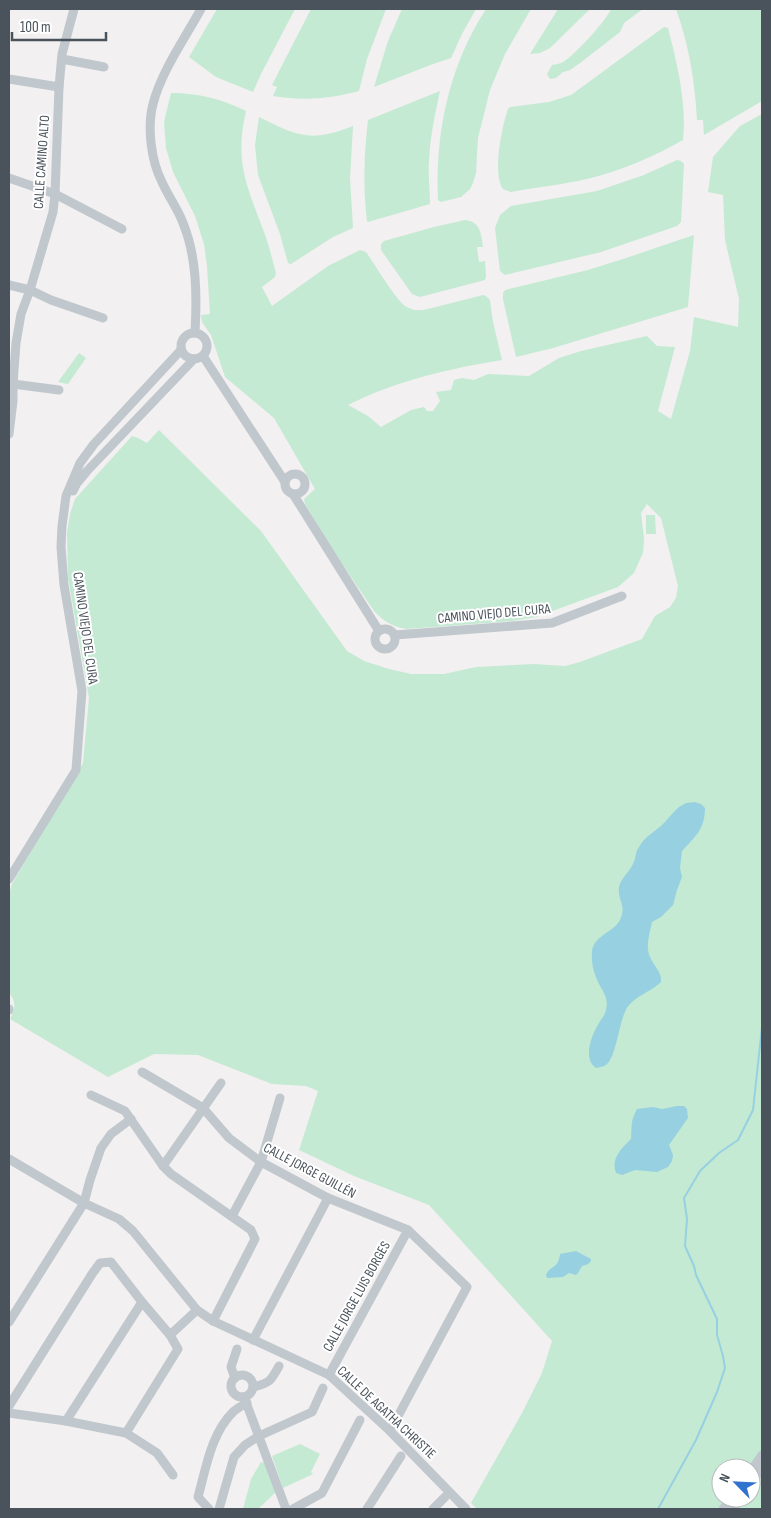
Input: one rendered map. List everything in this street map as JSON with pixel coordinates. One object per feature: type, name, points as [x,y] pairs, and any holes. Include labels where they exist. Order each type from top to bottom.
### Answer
[{"type":"street","name":"CALLE CAMINO ALTO","points":[[9,434],[16,343],[21,314],[53,212],[59,87],[62,59],[74,9]]},
{"type":"street","points":[[195,332],[196,291],[192,256],[183,223],[160,180],[152,152],[150,129],[152,106],[164,74],[201,9]]},
{"type":"street","points":[[62,59],[104,67]]},
{"type":"street","points":[[9,79],[59,87]]},
{"type":"street","points":[[9,178],[55,194],[122,229]]},
{"type":"street","points":[[9,285],[30,290],[51,300],[103,318]]},
{"type":"street","points":[[195,332],[204,337],[208,347],[203,356],[194,360],[184,355],[181,350],[181,344],[186,335],[195,332]]},
{"type":"street","name":"CAMINO VIEJO DEL CURA","points":[[9,879],[76,770],[82,691],[64,585],[62,546],[66,496],[80,463],[94,444],[181,350]]},
{"type":"street","points":[[203,356],[285,482],[286,489],[297,493],[303,508],[379,631]]},
{"type":"street","name":"CAMINO VIEJO DEL CURA","points":[[64,512],[69,497],[87,471],[194,360]]},
{"type":"street","points":[[13,384],[59,390]]},
{"type":"street","points":[[274,466],[283,472],[300,475],[305,480],[304,487],[297,493]]},
{"type":"street","points":[[285,482],[288,477],[294,474]]},
{"type":"street","name":"CAMINO VIEJO DEL CURA","points":[[395,635],[552,623],[622,596]]},
{"type":"street","points":[[388,629],[395,635],[393,645],[387,649],[380,648],[375,640],[379,631],[388,629]]},
{"type":"street","name":"CALLE JORGE GUILLÉN","points":[[142,1072],[203,1108],[229,1138],[261,1162],[328,1198],[408,1230],[467,1287],[390,1431]]},
{"type":"street","points":[[163,1166],[221,1083]]},
{"type":"street","points":[[92,1095],[125,1111],[163,1166],[171,1174],[252,1230],[255,1239],[213,1321]]},
{"type":"street","points":[[232,1216],[261,1162],[280,1098]]},
{"type":"street","points":[[9,1322],[84,1203],[101,1148],[111,1134],[131,1119]]},
{"type":"street","name":"CALLE DE AGATHA CHRISTIE","points":[[9,1159],[84,1203],[119,1219],[133,1231],[197,1310],[213,1321],[329,1375],[390,1431],[466,1509]]},
{"type":"street","points":[[253,1340],[328,1198]]},
{"type":"street","name":"CALLE JORGE LUIS BORGES","points":[[329,1375],[408,1230]]},
{"type":"street","points":[[9,1406],[92,1274],[100,1264],[111,1262],[170,1334],[178,1350],[126,1433]]},
{"type":"street","points":[[66,1421],[142,1302]]},
{"type":"street","points":[[170,1334],[197,1310]]},
{"type":"street","points":[[235,1378],[231,1367],[236,1348]]},
{"type":"street","points":[[253,1387],[272,1380],[279,1366]]},
{"type":"street","points":[[209,1509],[198,1497],[211,1450],[220,1431],[234,1411],[246,1400],[253,1387],[251,1380],[245,1376],[235,1378],[231,1384],[232,1391],[237,1396],[246,1400],[286,1509]]},
{"type":"street","points":[[219,1509],[234,1457],[245,1445],[260,1436],[312,1412],[323,1388]]},
{"type":"street","points":[[9,1413],[66,1421],[126,1433],[156,1453],[173,1475]]},
{"type":"street","points":[[293,1509],[322,1493],[360,1420]]},
{"type":"street","points":[[371,1508],[401,1456]]},
{"type":"street","points":[[432,1509],[445,1497]]},
{"type":"green space","points":[[217,9],[295,9],[253,92],[216,77],[189,57]]},
{"type":"green space","points":[[311,9],[386,9],[367,59],[359,91],[316,98],[273,96],[277,87],[272,85]]},
{"type":"green space","points":[[402,9],[476,9],[451,58],[374,87],[388,41]]},
{"type":"green space","points":[[486,9],[531,9],[505,54],[490,90],[478,138],[476,173],[473,183],[470,189],[461,197],[441,202],[438,200],[439,150],[447,101],[462,53]]},
{"type":"green space","points":[[558,9],[590,9],[550,48],[540,53],[530,54]]},
{"type":"green space","points":[[611,9],[643,9],[624,23],[620,32],[580,63],[556,78],[550,79],[547,74],[552,65],[563,62],[575,52],[597,29]]},
{"type":"green space","points":[[676,9],[762,9],[762,101],[704,135],[703,120],[697,120],[691,64]]},
{"type":"green space","points":[[664,27],[668,28],[680,84],[684,112],[683,140],[636,163],[599,176],[511,192],[503,189],[498,173],[498,162],[503,127],[508,109],[510,107],[549,102],[571,95]]},
{"type":"green space","points":[[440,91],[430,152],[430,204],[368,222],[364,170],[368,120]]},
{"type":"green space","points":[[171,93],[191,94],[210,98],[246,111],[241,145],[242,160],[248,187],[266,237],[276,273],[275,277],[262,287],[272,306],[328,266],[360,250],[366,252],[396,297],[411,309],[425,310],[483,295],[490,300],[502,360],[423,376],[367,396],[348,405],[368,416],[381,427],[411,410],[424,407],[427,411],[433,411],[440,401],[436,392],[451,390],[454,380],[462,378],[474,380],[488,374],[529,376],[559,358],[647,336],[657,346],[675,347],[658,411],[671,419],[690,351],[694,317],[738,327],[739,299],[725,240],[723,195],[708,192],[713,157],[740,126],[762,114],[762,1509],[477,1509],[471,1503],[522,1413],[542,1373],[552,1341],[429,1205],[354,1176],[299,1150],[318,1091],[306,1086],[272,1084],[198,1055],[154,1054],[108,1077],[10,1019],[14,1006],[13,999],[9,993],[9,894],[12,884],[83,763],[89,698],[68,578],[67,533],[70,514],[75,499],[132,436],[147,443],[159,430],[261,531],[347,651],[364,661],[389,669],[411,674],[444,674],[476,667],[534,664],[565,666],[642,639],[655,616],[670,607],[676,598],[678,586],[661,518],[647,504],[641,513],[644,539],[643,553],[634,573],[618,587],[536,617],[512,621],[406,629],[393,625],[377,615],[332,549],[305,504],[304,499],[315,489],[274,418],[225,377],[211,335],[202,322],[201,315],[210,314],[204,244],[195,216],[173,172],[166,148],[164,122]]},
{"type":"green space","points":[[259,117],[294,133],[304,135],[326,134],[353,126],[350,178],[353,228],[333,237],[291,264],[288,263],[280,234],[258,175],[255,145]]},
{"type":"green space","points":[[677,160],[684,164],[681,222],[677,226],[601,252],[505,275],[500,271],[495,228],[500,215],[511,206],[597,191],[644,175]]},
{"type":"green space","points":[[465,220],[474,223],[481,233],[483,247],[477,247],[479,262],[485,261],[485,280],[420,297],[412,294],[381,250],[381,244],[384,241]]},
{"type":"green space","points":[[694,235],[688,307],[553,348],[516,357],[503,299],[505,290],[588,270]]},
{"type":"green space","points":[[79,353],[86,358],[68,384],[58,382]]},
{"type":"green space","points":[[646,515],[655,515],[656,534],[646,534]]},
{"type":"green space","points":[[300,1444],[320,1454],[311,1472],[313,1474],[283,1488],[272,1456]]},
{"type":"green space","points":[[261,1462],[266,1463],[277,1491],[258,1509],[243,1509],[251,1479]]},
{"type":"water","points":[[695,802],[705,808],[703,822],[698,832],[682,851],[680,868],[682,877],[673,905],[661,917],[652,922],[649,935],[649,953],[659,972],[661,982],[636,999],[628,1007],[623,1017],[610,1060],[605,1066],[596,1068],[590,1059],[590,1046],[596,1028],[605,1012],[607,1002],[593,968],[593,947],[595,942],[620,920],[623,910],[619,896],[619,887],[635,860],[641,843],[679,807],[686,803]]},
{"type":"water","points":[[684,1106],[687,1109],[688,1118],[669,1145],[673,1155],[668,1167],[657,1172],[635,1170],[622,1175],[616,1173],[616,1158],[631,1139],[632,1121],[637,1109],[653,1107],[662,1109]]},
{"type":"water","points":[[576,1251],[591,1259],[590,1262],[582,1266],[576,1275],[569,1273],[563,1277],[547,1278],[548,1272],[558,1263],[560,1254]]},
{"type":"waterway","points":[[658,1509],[696,1440],[717,1392],[725,1368],[717,1335],[717,1319],[696,1275],[685,1246],[687,1219],[684,1198],[700,1171],[719,1153],[738,1140],[753,1110],[762,1027]]}]
